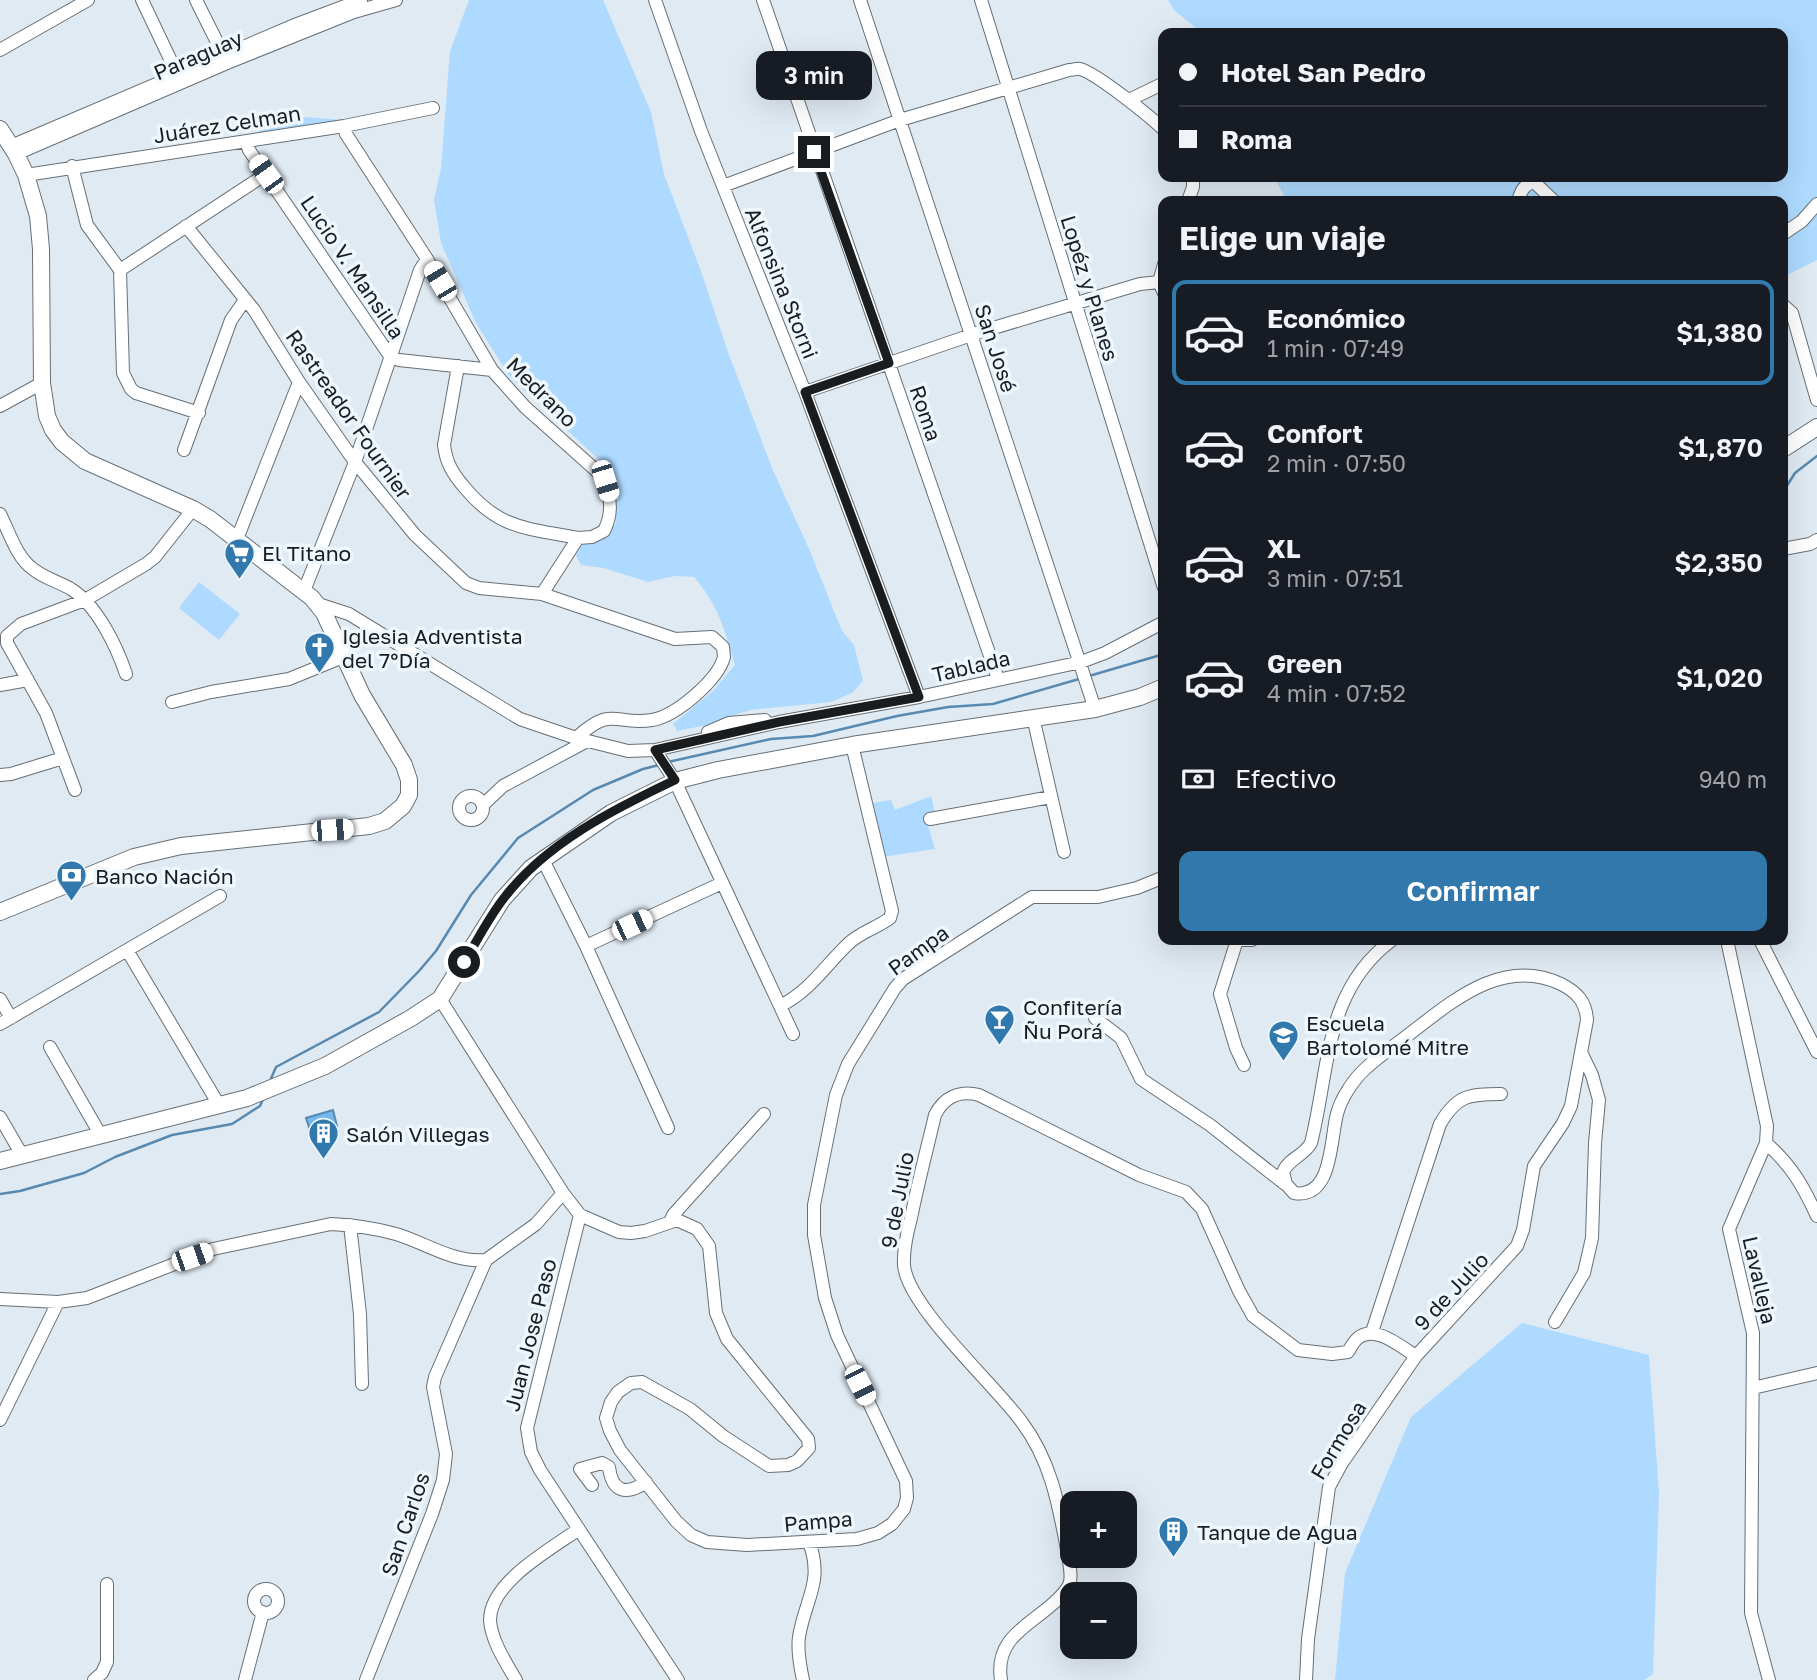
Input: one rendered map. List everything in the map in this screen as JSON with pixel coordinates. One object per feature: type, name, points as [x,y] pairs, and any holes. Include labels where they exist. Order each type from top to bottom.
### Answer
[{"type":"main road","points":[[0,129],[26,175],[38,216],[41,249],[42,383],[47,416],[57,436],[85,461],[193,509],[237,539],[318,604],[374,717],[404,765],[409,780],[409,795],[404,806],[385,821],[352,828],[155,851],[134,857],[0,912]]},
{"type":"main road","points":[[1788,446],[1817,427]]},
{"type":"main road","points":[[0,1161],[247,1098],[325,1066],[411,1018],[440,999],[502,900],[531,868],[542,858],[672,776],[1096,709],[1158,693]]},
{"type":"street","points":[[0,50],[88,0]]},
{"type":"street","points":[[142,0],[180,79]]},
{"type":"street","points":[[196,0],[225,59]]},
{"type":"street","name":"Paraguay","points":[[14,150],[343,5],[361,0]]},
{"type":"street","name":"Paraguay","points":[[225,59],[354,12],[396,0]]},
{"type":"street","name":"Alfonsina Storni","points":[[655,0],[690,104],[805,392],[919,697]]},
{"type":"street","name":"Roma","points":[[763,0],[998,680]]},
{"type":"street","name":"San José","points":[[860,0],[1096,709]]},
{"type":"street","name":"Lopéz y Planes","points":[[981,0],[1158,569]]},
{"type":"street","points":[[723,186],[900,120],[1069,70],[1081,69],[1129,100],[1158,125]]},
{"type":"street","points":[[792,86],[829,74]]},
{"type":"street","points":[[1129,100],[1158,86]]},
{"type":"street","name":"Juárez Celman","points":[[26,175],[344,126],[433,108]]},
{"type":"street","name":"Medrano","points":[[344,126],[346,134],[426,259],[492,370],[525,407],[605,481],[612,509],[608,523],[600,535],[578,538]]},
{"type":"street","name":"Lucio V. Mansilla","points":[[246,142],[390,356],[400,360],[492,370]]},
{"type":"street","points":[[72,166],[87,225],[120,270],[123,373],[127,383],[136,393],[199,413]]},
{"type":"street","points":[[120,270],[266,174]]},
{"type":"street","points":[[1520,196],[1528,183],[1535,182],[1549,196]]},
{"type":"street","points":[[1788,230],[1817,204]]},
{"type":"street","name":"Rastreador Fournier","points":[[186,226],[246,300],[355,462],[415,535],[466,583],[479,588],[542,594],[675,639],[712,636],[723,647],[724,657],[716,676],[666,716],[641,721],[608,718],[592,724],[582,739]]},
{"type":"street","points":[[304,592],[355,462],[426,259]]},
{"type":"street","points":[[805,392],[971,335],[1075,303],[1140,284],[1158,287]]},
{"type":"street","points":[[184,450],[232,320],[246,300]]},
{"type":"street","points":[[1788,309],[1817,400]]},
{"type":"street","points":[[458,366],[443,445],[445,458],[452,472],[479,504],[503,521],[578,538],[542,594]]},
{"type":"street","points":[[237,539],[299,382]]},
{"type":"street","points":[[0,406],[42,383]]},
{"type":"street","points":[[75,790],[46,713],[7,643],[7,636],[21,624],[85,600],[155,556],[193,509]]},
{"type":"street","points":[[0,514],[21,557],[32,569],[73,590],[85,600],[116,646],[126,674]]},
{"type":"street","points":[[1788,548],[1817,540]]},
{"type":"street","name":"Tablada","points":[[318,604],[349,614],[520,719],[628,751],[657,753],[693,740],[779,722],[1082,665],[1158,625]]},
{"type":"street","points":[[172,702],[211,692],[289,679],[343,657]]},
{"type":"street","points":[[0,685],[29,680]]},
{"type":"street","points":[[1033,717],[1064,852]]},
{"type":"street","points":[[483,805],[503,786],[582,739]]},
{"type":"street","points":[[780,1006],[807,989],[848,943],[890,918],[892,911],[852,746]]},
{"type":"street","points":[[657,753],[672,776],[793,1034]]},
{"type":"street","points":[[0,775],[63,758]]},
{"type":"street","points":[[930,819],[1051,797]]},
{"type":"street","points":[[542,858],[586,946],[668,1128]]},
{"type":"street","name":"Pampa","points":[[670,1222],[677,1220],[685,1223],[697,1229],[704,1237],[712,1260],[719,1326],[750,1369],[804,1431],[808,1448],[797,1461],[788,1465],[769,1466],[678,1402],[642,1382],[631,1383],[618,1392],[611,1402],[606,1418],[620,1450],[676,1521],[691,1535],[707,1542],[747,1545],[857,1539],[878,1533],[892,1524],[904,1509],[907,1498],[906,1481],[837,1335],[825,1298],[814,1235],[814,1205],[826,1140],[836,1095],[848,1064],[903,979],[1024,901],[1040,896],[1098,897],[1158,879]]},
{"type":"street","points":[[586,946],[722,883]]},
{"type":"street","points":[[0,999],[6,1021],[220,896]]},
{"type":"street","points":[[1235,945],[1220,994],[1244,1066]]},
{"type":"street","points":[[1286,1184],[1283,1172],[1286,1165],[1308,1149],[1311,1143],[1338,1011],[1347,990],[1366,963],[1386,945]]},
{"type":"street","name":"Lavalleja","points":[[1728,945],[1767,1126],[1766,1143],[1729,1229],[1752,1326],[1751,1613],[1769,1680]]},
{"type":"street","points":[[1763,945],[1817,1052]]},
{"type":"street","points":[[127,950],[219,1105]]},
{"type":"street","name":"9 de Julio","points":[[1001,1680],[999,1668],[1002,1652],[1012,1636],[1062,1595],[1070,1583],[1070,1570],[1058,1502],[1042,1455],[1022,1422],[939,1326],[913,1292],[907,1279],[904,1266],[905,1243],[935,1115],[942,1102],[966,1092],[979,1096],[1139,1175],[1186,1192],[1202,1209],[1238,1291],[1253,1316],[1298,1350],[1332,1354],[1348,1352],[1360,1336],[1372,1332],[1416,1356],[1517,1247],[1523,1230],[1534,1166],[1568,1116],[1587,1020],[1580,998],[1545,976],[1530,974],[1493,980],[1447,1005],[1365,1069],[1352,1085],[1337,1112],[1327,1165],[1318,1187],[1303,1194],[1294,1193],[1286,1184]]},
{"type":"street","points":[[440,999],[580,1215],[619,1232],[645,1231],[670,1222],[673,1215],[764,1114]]},
{"type":"street","points":[[1095,1018],[1121,1038],[1141,1079],[1210,1125],[1286,1184]]},
{"type":"street","points":[[50,1046],[100,1134]]},
{"type":"street","points":[[1555,1322],[1584,1273],[1592,1238],[1599,1100],[1592,1075],[1581,1054]]},
{"type":"street","points":[[1372,1332],[1440,1124],[1449,1110],[1465,1097],[1501,1094]]},
{"type":"street","points":[[0,1117],[22,1154]]},
{"type":"street","points":[[1766,1143],[1800,1180],[1817,1216]]},
{"type":"street","points":[[0,1299],[58,1302],[99,1294],[213,1249],[331,1224],[396,1234],[461,1258],[486,1260],[536,1224],[563,1192]]},
{"type":"street","name":"Juan Jose Paso","points":[[580,1215],[527,1428],[531,1452],[678,1680]]},
{"type":"street","points":[[350,1225],[360,1314],[362,1384]]},
{"type":"street","name":"San Carlos","points":[[366,1680],[443,1480],[446,1454],[433,1387],[486,1260]]},
{"type":"street","points":[[0,1420],[58,1302]]},
{"type":"street","name":"Formosa","points":[[1306,1680],[1308,1639],[1329,1487],[1342,1463],[1416,1356]]},
{"type":"street","points":[[1753,1388],[1817,1373]]},
{"type":"street","points":[[592,1485],[580,1469],[602,1463],[609,1467],[611,1481],[618,1489],[628,1490],[646,1482]]},
{"type":"street","points":[[516,1680],[495,1640],[490,1622],[492,1605],[499,1592],[514,1577],[579,1529]]},
{"type":"street","points":[[803,1680],[799,1639],[817,1571],[809,1542]]},
{"type":"street","points":[[94,1680],[102,1673],[107,1662],[107,1584]]},
{"type":"street","points":[[245,1680],[263,1612]]},
{"type":"shaded area","points":[[469,0],[603,0],[651,112],[664,174],[772,468],[810,551],[842,631],[854,645],[863,681],[852,693],[831,702],[750,710],[702,726],[677,731],[673,724],[713,691],[735,665],[715,608],[694,577],[675,576],[648,582],[604,568],[581,565],[576,556],[582,543],[605,537],[616,523],[608,468],[510,377],[476,323],[441,243],[434,200],[441,168],[450,51]]},
{"type":"shaded area","points":[[1168,0],[1817,0],[1817,260],[1788,274],[1788,196],[1284,196],[1277,182],[1788,182],[1788,28],[1196,28],[1174,10]]},
{"type":"shaded area","points":[[292,116],[342,120],[343,124],[260,137],[259,124],[262,120]]},
{"type":"shaded area","points":[[199,582],[240,614],[219,640],[179,608]]},
{"type":"shaded area","points":[[931,796],[935,813],[925,816],[935,849],[881,857],[867,804],[891,800],[895,810]]},
{"type":"shaded area","points":[[333,1110],[337,1126],[311,1133],[306,1118]]},
{"type":"shaded area","points":[[1522,1323],[1649,1355],[1659,1492],[1653,1674],[1644,1680],[1335,1680],[1345,1573],[1411,1417]]},
{"type":"waterway","points":[[1788,484],[1795,473],[1817,456]]},
{"type":"waterway","points":[[1089,676],[1158,656]]},
{"type":"waterway","points":[[668,762],[771,739],[813,736],[897,716],[948,707],[993,704],[1079,679]]},
{"type":"waterway","points":[[270,1081],[276,1067],[379,1012],[436,951],[471,895],[518,838],[593,790],[659,765]]},
{"type":"waterway","points":[[0,1194],[84,1173],[115,1157],[172,1135],[232,1124],[260,1106],[264,1097]]},
{"type":"place","name":"El Titano","points":[[239,580]]},
{"type":"place","name":"Iglesia Adventista del 7°Día","points":[[319,675]]},
{"type":"place","name":"Banco Nación","points":[[72,903]]},
{"type":"place","name":"Confitería Ñu Porá","points":[[1000,1046]]},
{"type":"place","name":"Escuela Bartolomé Mitre","points":[[1283,1062]]},
{"type":"place","name":"Salón Villegas","points":[[323,1161]]},
{"type":"place","name":"Tanque de Agua","points":[[1174,1559]]},
{"type":"route","points":[[464,962],[502,900],[542,858],[611,813],[675,780],[655,750],[779,722],[919,697],[805,392],[889,363],[814,152]]}]
